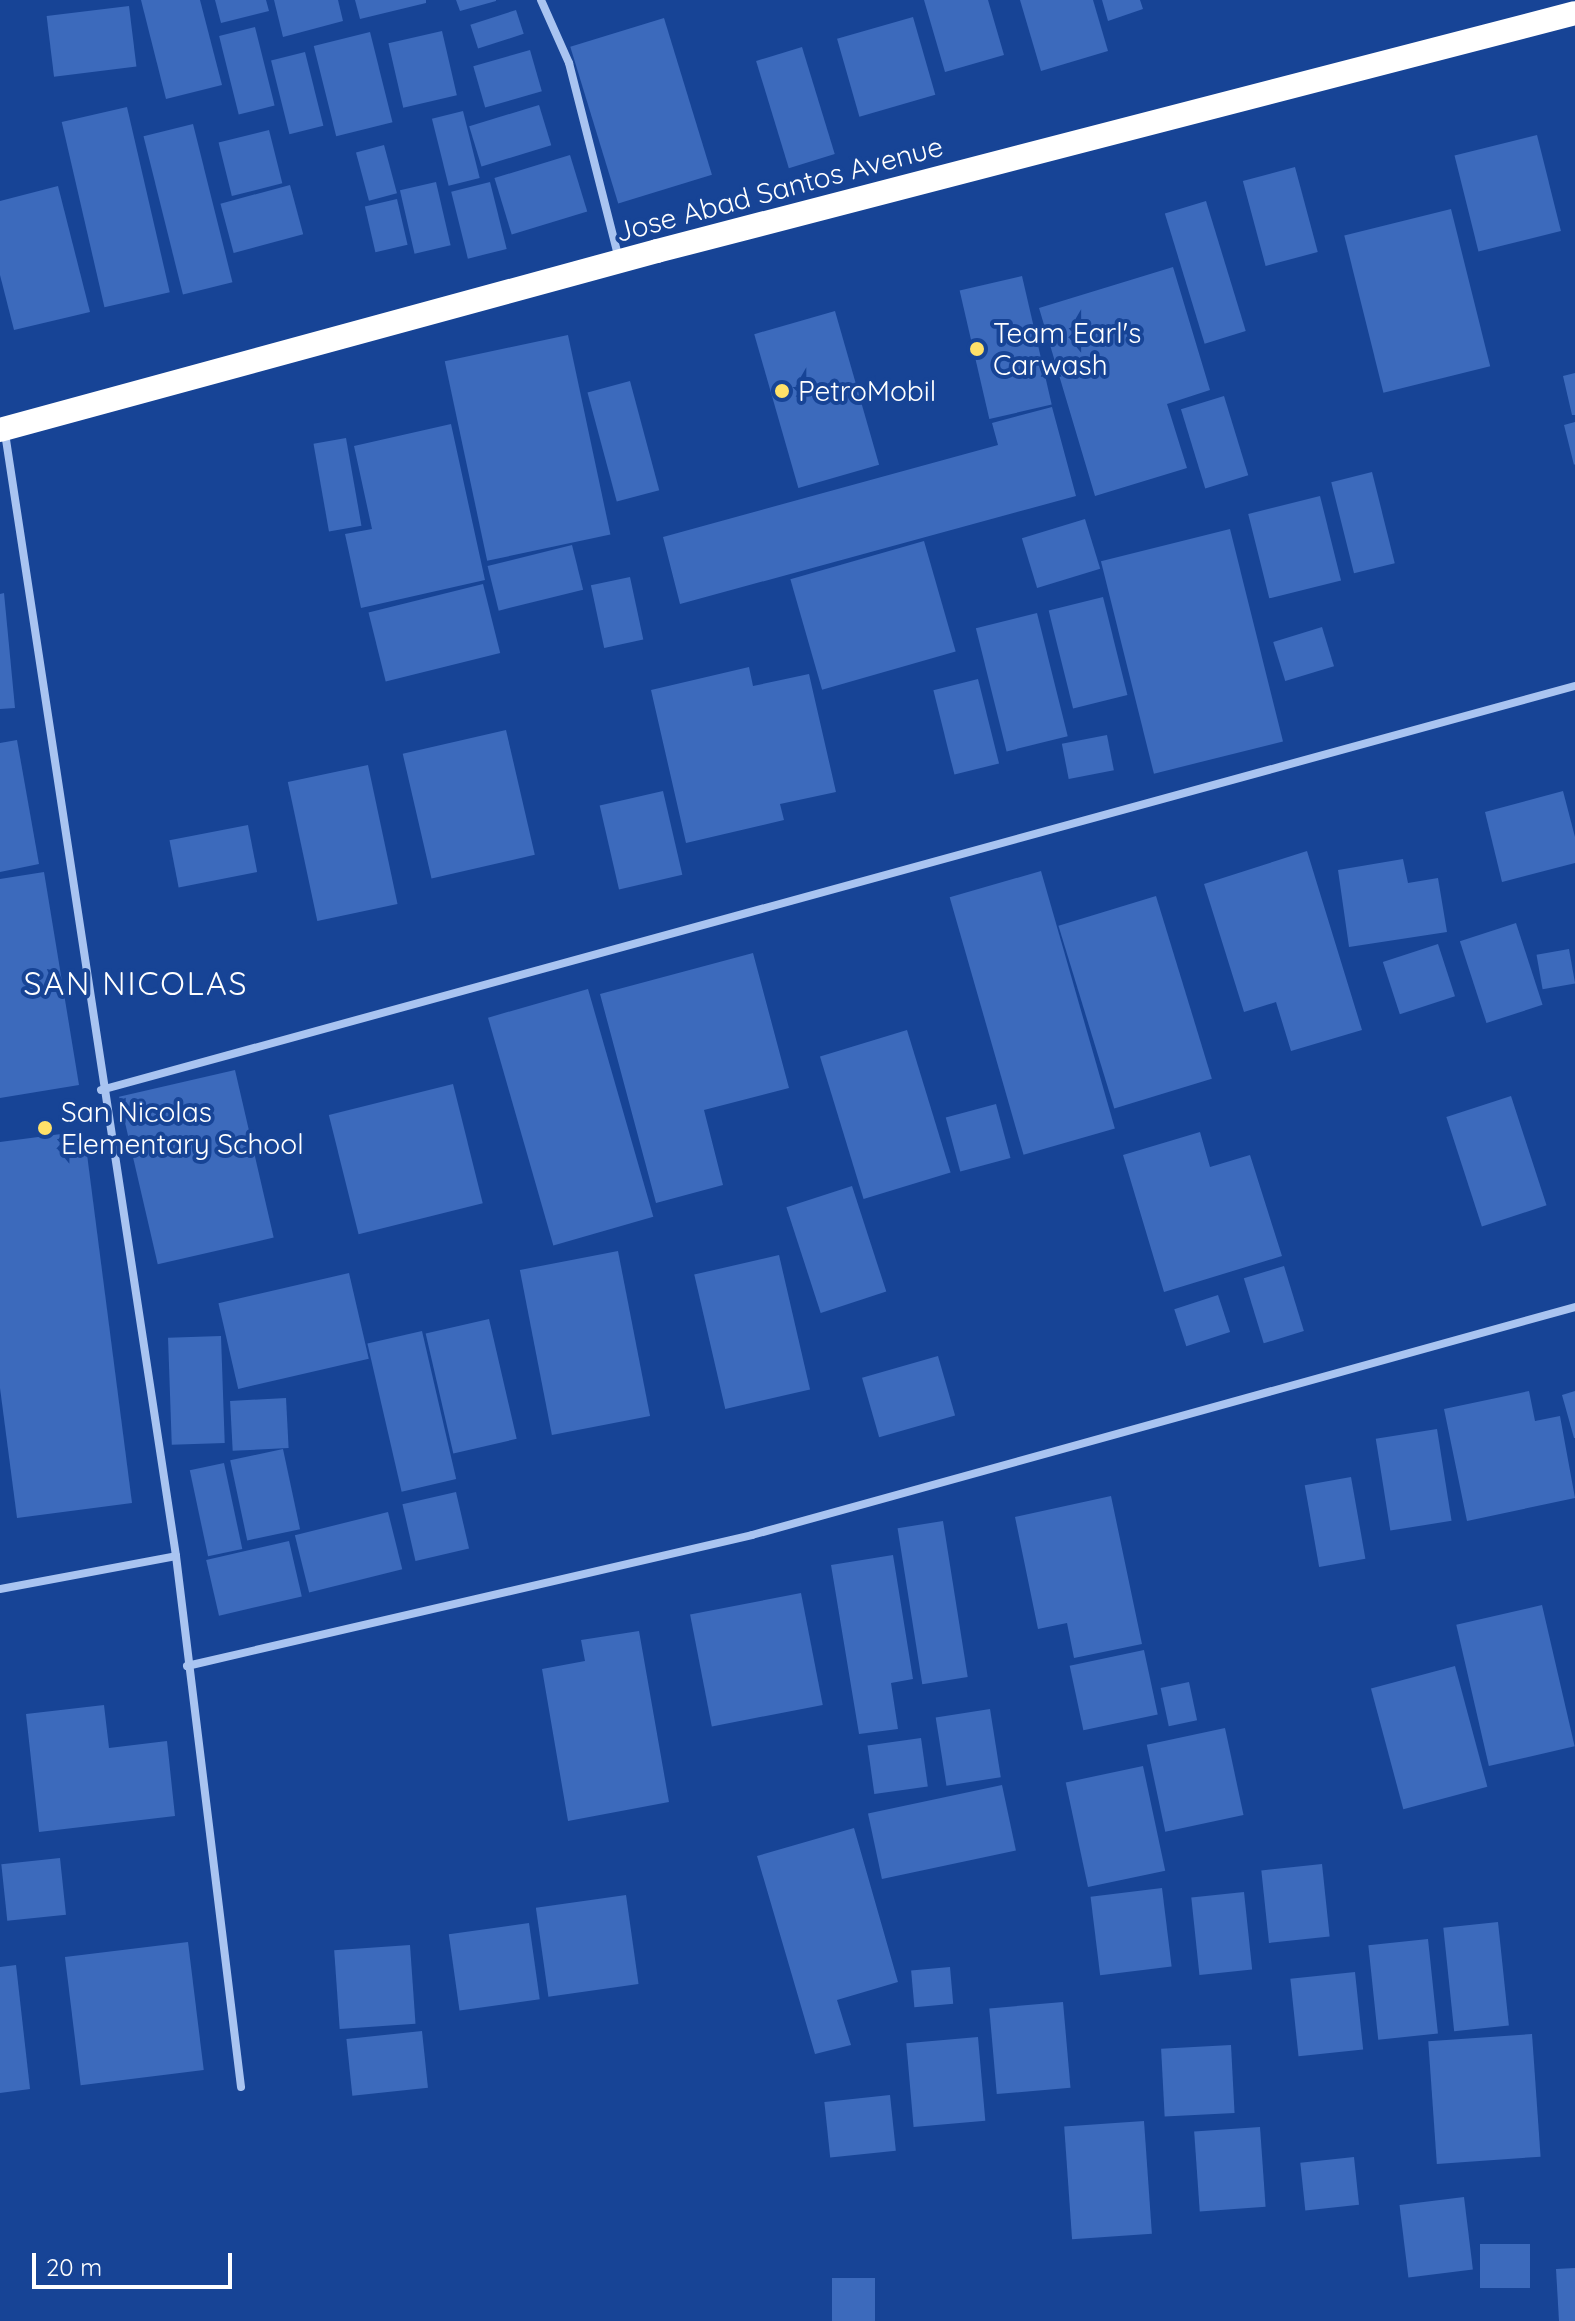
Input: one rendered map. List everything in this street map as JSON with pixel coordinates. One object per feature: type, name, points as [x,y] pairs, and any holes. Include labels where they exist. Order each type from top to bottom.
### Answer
[{"type":"highway","name":"Jose Abad Santos Avenue","points":[[2,430],[620,261],[1575,13]]},
{"type":"street","points":[[541,0],[569,63],[620,261]]},
{"type":"street","points":[[2,430],[101,1090],[176,1556],[187,1666],[241,2087]]},
{"type":"street","points":[[101,1090],[1575,686]]},
{"type":"street","points":[[187,1666],[752,1535],[1575,1307]]},
{"type":"street","points":[[0,1589],[176,1556]]},
{"type":"building","points":[[141,0],[200,0],[222,85],[166,99]]},
{"type":"building","points":[[215,0],[266,0],[269,11],[221,23]]},
{"type":"building","points":[[274,0],[338,0],[343,21],[283,37]]},
{"type":"building","points":[[355,0],[426,0],[426,3],[360,19]]},
{"type":"building","points":[[456,0],[496,0],[496,1],[460,11]]},
{"type":"building","points":[[924,0],[988,0],[1004,55],[945,72]]},
{"type":"building","points":[[1020,0],[1093,0],[1108,51],[1041,71]]},
{"type":"building","points":[[1102,0],[1140,0],[1143,9],[1108,21]]},
{"type":"building","points":[[129,6],[136,67],[54,77],[47,16]]},
{"type":"building","points":[[516,10],[524,34],[478,49],[470,25]]},
{"type":"building","points":[[913,17],[935,95],[859,117],[837,39]]},
{"type":"building","points":[[664,18],[712,175],[618,203],[570,47]]},
{"type":"building","points":[[255,27],[275,106],[239,115],[219,36]]},
{"type":"building","points":[[442,31],[457,95],[403,108],[388,43]]},
{"type":"building","points":[[370,32],[392,122],[336,136],[314,46]]},
{"type":"building","points":[[802,47],[835,154],[789,168],[756,61]]},
{"type":"building","points":[[530,50],[542,91],[485,108],[473,66]]},
{"type":"building","points":[[305,52],[323,126],[289,134],[271,60]]},
{"type":"building","points":[[539,105],[551,145],[481,167],[469,126]]},
{"type":"building","points":[[127,107],[170,292],[104,307],[62,122]]},
{"type":"building","points":[[463,111],[480,178],[449,186],[432,119]]},
{"type":"building","points":[[193,124],[232,282],[183,294],[144,136]]},
{"type":"building","points":[[269,130],[282,183],[232,196],[219,143]]},
{"type":"building","points":[[1537,135],[1561,231],[1478,252],[1455,156]]},
{"type":"building","points":[[384,145],[397,193],[369,201],[356,153]]},
{"type":"building","points":[[570,155],[587,211],[512,235],[494,178]]},
{"type":"building","points":[[1295,167],[1318,252],[1266,266],[1243,181]]},
{"type":"building","points":[[436,182],[451,245],[415,254],[400,190]]},
{"type":"building","points":[[490,182],[507,249],[468,259],[451,192]]},
{"type":"building","points":[[290,185],[303,234],[234,253],[220,204]]},
{"type":"building","points":[[58,186],[90,312],[14,330],[0,275],[0,201]]},
{"type":"building","points":[[397,199],[408,245],[375,252],[365,206]]},
{"type":"building","points":[[1206,201],[1246,331],[1205,344],[1165,214]]},
{"type":"building","points":[[1451,209],[1490,366],[1383,393],[1344,236]]},
{"type":"building","points":[[1173,267],[1210,390],[1167,404],[1187,468],[1095,496],[1039,308]]},
{"type":"building","points":[[1022,276],[1052,405],[989,419],[960,290]]},
{"type":"building","points":[[835,311],[879,465],[798,488],[754,334]]},
{"type":"building","points":[[568,335],[610,535],[487,561],[445,361]]},
{"type":"building","points":[[1575,373],[1575,415],[1572,415],[1563,376]]},
{"type":"building","points":[[630,381],[659,490],[617,502],[587,392]]},
{"type":"building","points":[[1224,396],[1248,475],[1205,489],[1181,409]]},
{"type":"building","points":[[1052,407],[1076,496],[680,604],[663,537],[998,445],[992,423]]},
{"type":"building","points":[[1575,422],[1575,464],[1574,465],[1564,425]]},
{"type":"building","points":[[451,424],[485,580],[361,608],[345,534],[372,529],[354,446]]},
{"type":"building","points":[[346,438],[361,526],[329,531],[314,444]]},
{"type":"building","points":[[1372,472],[1395,563],[1354,573],[1331,482]]},
{"type":"building","points":[[1320,496],[1341,580],[1269,598],[1248,514]]},
{"type":"building","points":[[1085,519],[1100,569],[1037,588],[1022,538]]},
{"type":"building","points":[[1230,529],[1283,741],[1154,774],[1101,561]]},
{"type":"building","points":[[924,541],[956,652],[822,690],[790,579]]},
{"type":"building","points":[[572,545],[583,590],[499,611],[488,566]]},
{"type":"building","points":[[630,577],[643,640],[604,648],[591,585]]},
{"type":"building","points":[[483,584],[500,653],[386,681],[369,613]]},
{"type":"building","points":[[4,593],[15,708],[0,709],[0,594]]},
{"type":"building","points":[[1103,597],[1127,695],[1073,709],[1049,611]]},
{"type":"building","points":[[1037,613],[1068,736],[1007,751],[976,628]]},
{"type":"building","points":[[1322,627],[1334,666],[1285,681],[1273,642]]},
{"type":"building","points":[[749,667],[753,686],[809,674],[836,792],[780,804],[784,820],[686,843],[651,690]]},
{"type":"building","points":[[978,679],[999,763],[954,775],[933,690]]},
{"type":"building","points":[[506,730],[535,855],[432,879],[403,754]]},
{"type":"building","points":[[1107,735],[1114,770],[1069,779],[1062,744]]},
{"type":"building","points":[[17,740],[39,864],[0,872],[0,743]]},
{"type":"building","points":[[368,765],[398,904],[317,921],[288,782]]},
{"type":"building","points":[[663,791],[682,875],[619,889],[600,806]]},
{"type":"building","points":[[1563,791],[1575,837],[1575,863],[1502,882],[1485,812]]},
{"type":"building","points":[[248,825],[257,872],[179,887],[169,840]]},
{"type":"building","points":[[1307,851],[1362,1030],[1291,1051],[1276,1002],[1244,1012],[1204,884]]},
{"type":"building","points":[[1403,859],[1408,883],[1438,878],[1447,932],[1349,947],[1338,870]]},
{"type":"building","points":[[1041,871],[1115,1129],[1024,1155],[950,897]]},
{"type":"building","points":[[44,872],[79,1085],[0,1098],[0,879]]},
{"type":"building","points":[[1156,896],[1212,1079],[1114,1108],[1058,926]]},
{"type":"building","points":[[1516,923],[1543,1005],[1486,1023],[1460,941]]},
{"type":"building","points":[[1438,944],[1455,996],[1400,1014],[1383,962]]},
{"type":"building","points":[[1569,949],[1575,983],[1543,989],[1537,955]]},
{"type":"building","points":[[753,953],[789,1088],[704,1110],[723,1185],[656,1203],[600,994]]},
{"type":"building","points":[[588,989],[653,1217],[553,1245],[488,1018]]},
{"type":"building","points":[[907,1030],[951,1172],[864,1199],[820,1057]]},
{"type":"building","points":[[235,1070],[274,1238],[158,1264],[119,1097]]},
{"type":"building","points":[[453,1084],[483,1203],[359,1234],[329,1115]]},
{"type":"building","points":[[1511,1096],[1547,1205],[1482,1226],[1446,1117]]},
{"type":"building","points":[[996,1104],[1010,1158],[960,1172],[946,1117]]},
{"type":"building","points":[[84,1131],[132,1503],[17,1518],[0,1388],[0,1142]]},
{"type":"building","points":[[1200,1132],[1210,1167],[1250,1155],[1282,1256],[1164,1292],[1123,1155]]},
{"type":"building","points":[[852,1186],[886,1292],[821,1313],[786,1207]]},
{"type":"building","points":[[618,1251],[650,1416],[552,1435],[520,1270]]},
{"type":"building","points":[[779,1255],[810,1389],[725,1409],[694,1275]]},
{"type":"building","points":[[1284,1266],[1304,1331],[1264,1343],[1244,1278]]},
{"type":"building","points":[[349,1273],[369,1359],[238,1389],[218,1303]]},
{"type":"building","points":[[1218,1295],[1230,1332],[1186,1346],[1174,1309]]},
{"type":"building","points":[[489,1319],[517,1439],[453,1453],[426,1334]]},
{"type":"building","points":[[422,1331],[456,1479],[402,1492],[367,1344]]},
{"type":"building","points":[[221,1336],[225,1443],[172,1445],[168,1338]]},
{"type":"building","points":[[938,1356],[955,1416],[879,1437],[862,1378]]},
{"type":"building","points":[[1529,1391],[1535,1421],[1560,1416],[1575,1498],[1467,1521],[1444,1409]]},
{"type":"building","points":[[1575,1391],[1575,1438],[1574,1438],[1562,1395]]},
{"type":"building","points":[[286,1398],[289,1448],[233,1451],[230,1401]]},
{"type":"building","points":[[1437,1429],[1452,1521],[1390,1531],[1376,1439]]},
{"type":"building","points":[[283,1449],[300,1529],[247,1540],[230,1460]]},
{"type":"building","points":[[224,1463],[242,1549],[208,1556],[190,1470]]},
{"type":"building","points":[[1351,1477],[1365,1559],[1319,1567],[1305,1485]]},
{"type":"building","points":[[456,1492],[469,1549],[415,1561],[402,1504]]},
{"type":"building","points":[[1111,1496],[1142,1644],[1074,1658],[1067,1623],[1038,1629],[1015,1517]]},
{"type":"building","points":[[388,1512],[402,1569],[309,1592],[295,1535]]},
{"type":"building","points":[[943,1521],[968,1677],[922,1684],[898,1528]]},
{"type":"building","points":[[289,1541],[302,1597],[219,1616],[206,1560]]},
{"type":"building","points":[[893,1555],[913,1679],[891,1683],[898,1729],[859,1734],[831,1565]]},
{"type":"building","points":[[801,1593],[823,1705],[712,1726],[690,1615]]},
{"type":"building","points":[[1542,1605],[1575,1746],[1489,1766],[1456,1625]]},
{"type":"building","points":[[639,1631],[669,1802],[568,1821],[542,1669],[585,1661],[581,1640]]},
{"type":"building","points":[[1144,1650],[1158,1715],[1083,1730],[1070,1666]]},
{"type":"building","points":[[1455,1666],[1487,1787],[1403,1809],[1371,1689]]},
{"type":"building","points":[[1189,1682],[1197,1720],[1169,1726],[1161,1688]]},
{"type":"building","points":[[104,1705],[109,1748],[167,1741],[175,1816],[39,1832],[26,1714]]},
{"type":"building","points":[[990,1709],[1001,1777],[946,1786],[936,1718]]},
{"type":"building","points":[[1225,1728],[1244,1815],[1165,1832],[1147,1745]]},
{"type":"building","points":[[921,1738],[928,1787],[874,1794],[868,1746]]},
{"type":"building","points":[[1143,1766],[1165,1871],[1088,1887],[1066,1782]]},
{"type":"building","points":[[1002,1785],[1016,1851],[882,1879],[868,1813]]},
{"type":"building","points":[[854,1828],[898,1982],[837,2000],[851,2045],[815,2054],[757,1856]]},
{"type":"building","points":[[60,1858],[66,1915],[7,1921],[1,1864]]},
{"type":"building","points":[[1322,1864],[1330,1937],[1269,1943],[1261,1870]]},
{"type":"building","points":[[1162,1888],[1172,1966],[1100,1975],[1091,1897]]},
{"type":"building","points":[[1244,1892],[1252,1970],[1199,1975],[1191,1898]]},
{"type":"building","points":[[626,1895],[639,1984],[548,1997],[536,1908]]},
{"type":"building","points":[[1498,1922],[1509,2025],[1454,2031],[1443,1928]]},
{"type":"building","points":[[529,1923],[540,1999],[460,2011],[449,1934]]},
{"type":"building","points":[[1428,1939],[1438,2033],[1378,2040],[1368,1945]]},
{"type":"building","points":[[188,1942],[204,2070],[81,2085],[65,1957]]},
{"type":"building","points":[[410,1945],[416,2024],[340,2029],[334,1950]]},
{"type":"building","points":[[16,1965],[30,2089],[0,2093],[0,1967]]},
{"type":"building","points":[[950,1967],[953,2004],[914,2007],[911,1970]]},
{"type":"building","points":[[1355,1972],[1363,2050],[1299,2056],[1290,1979]]},
{"type":"building","points":[[1063,2002],[1070,2088],[997,2094],[989,2008]]},
{"type":"building","points":[[422,2031],[428,2088],[352,2096],[346,2039]]},
{"type":"building","points":[[1532,2034],[1541,2157],[1437,2164],[1428,2041]]},
{"type":"building","points":[[978,2037],[985,2121],[914,2127],[906,2043]]},
{"type":"building","points":[[1231,2045],[1235,2113],[1165,2117],[1161,2049]]},
{"type":"building","points":[[890,2095],[896,2151],[830,2158],[824,2102]]},
{"type":"building","points":[[1144,2121],[1152,2234],[1072,2239],[1064,2127]]},
{"type":"building","points":[[1260,2127],[1266,2207],[1200,2211],[1194,2132]]},
{"type":"building","points":[[1354,2157],[1359,2205],[1305,2210],[1300,2163]]},
{"type":"building","points":[[1464,2197],[1473,2269],[1408,2277],[1399,2205]]},
{"type":"building","points":[[1480,2244],[1530,2244],[1530,2288],[1480,2288]]},
{"type":"building","points":[[1575,2268],[1575,2321],[1559,2321],[1556,2269]]},
{"type":"building","points":[[832,2278],[875,2278],[875,2321],[832,2321]]},
{"type":"place","name":"Team Earl's Carwash","points":[[977,349]]},
{"type":"place","name":"PetroMobil","points":[[782,391]]},
{"type":"place","name":"San Nicolas Elementary School","points":[[45,1128]]},
{"type":"district","name":"SAN NICOLAS","points":[[136,983]]}]
